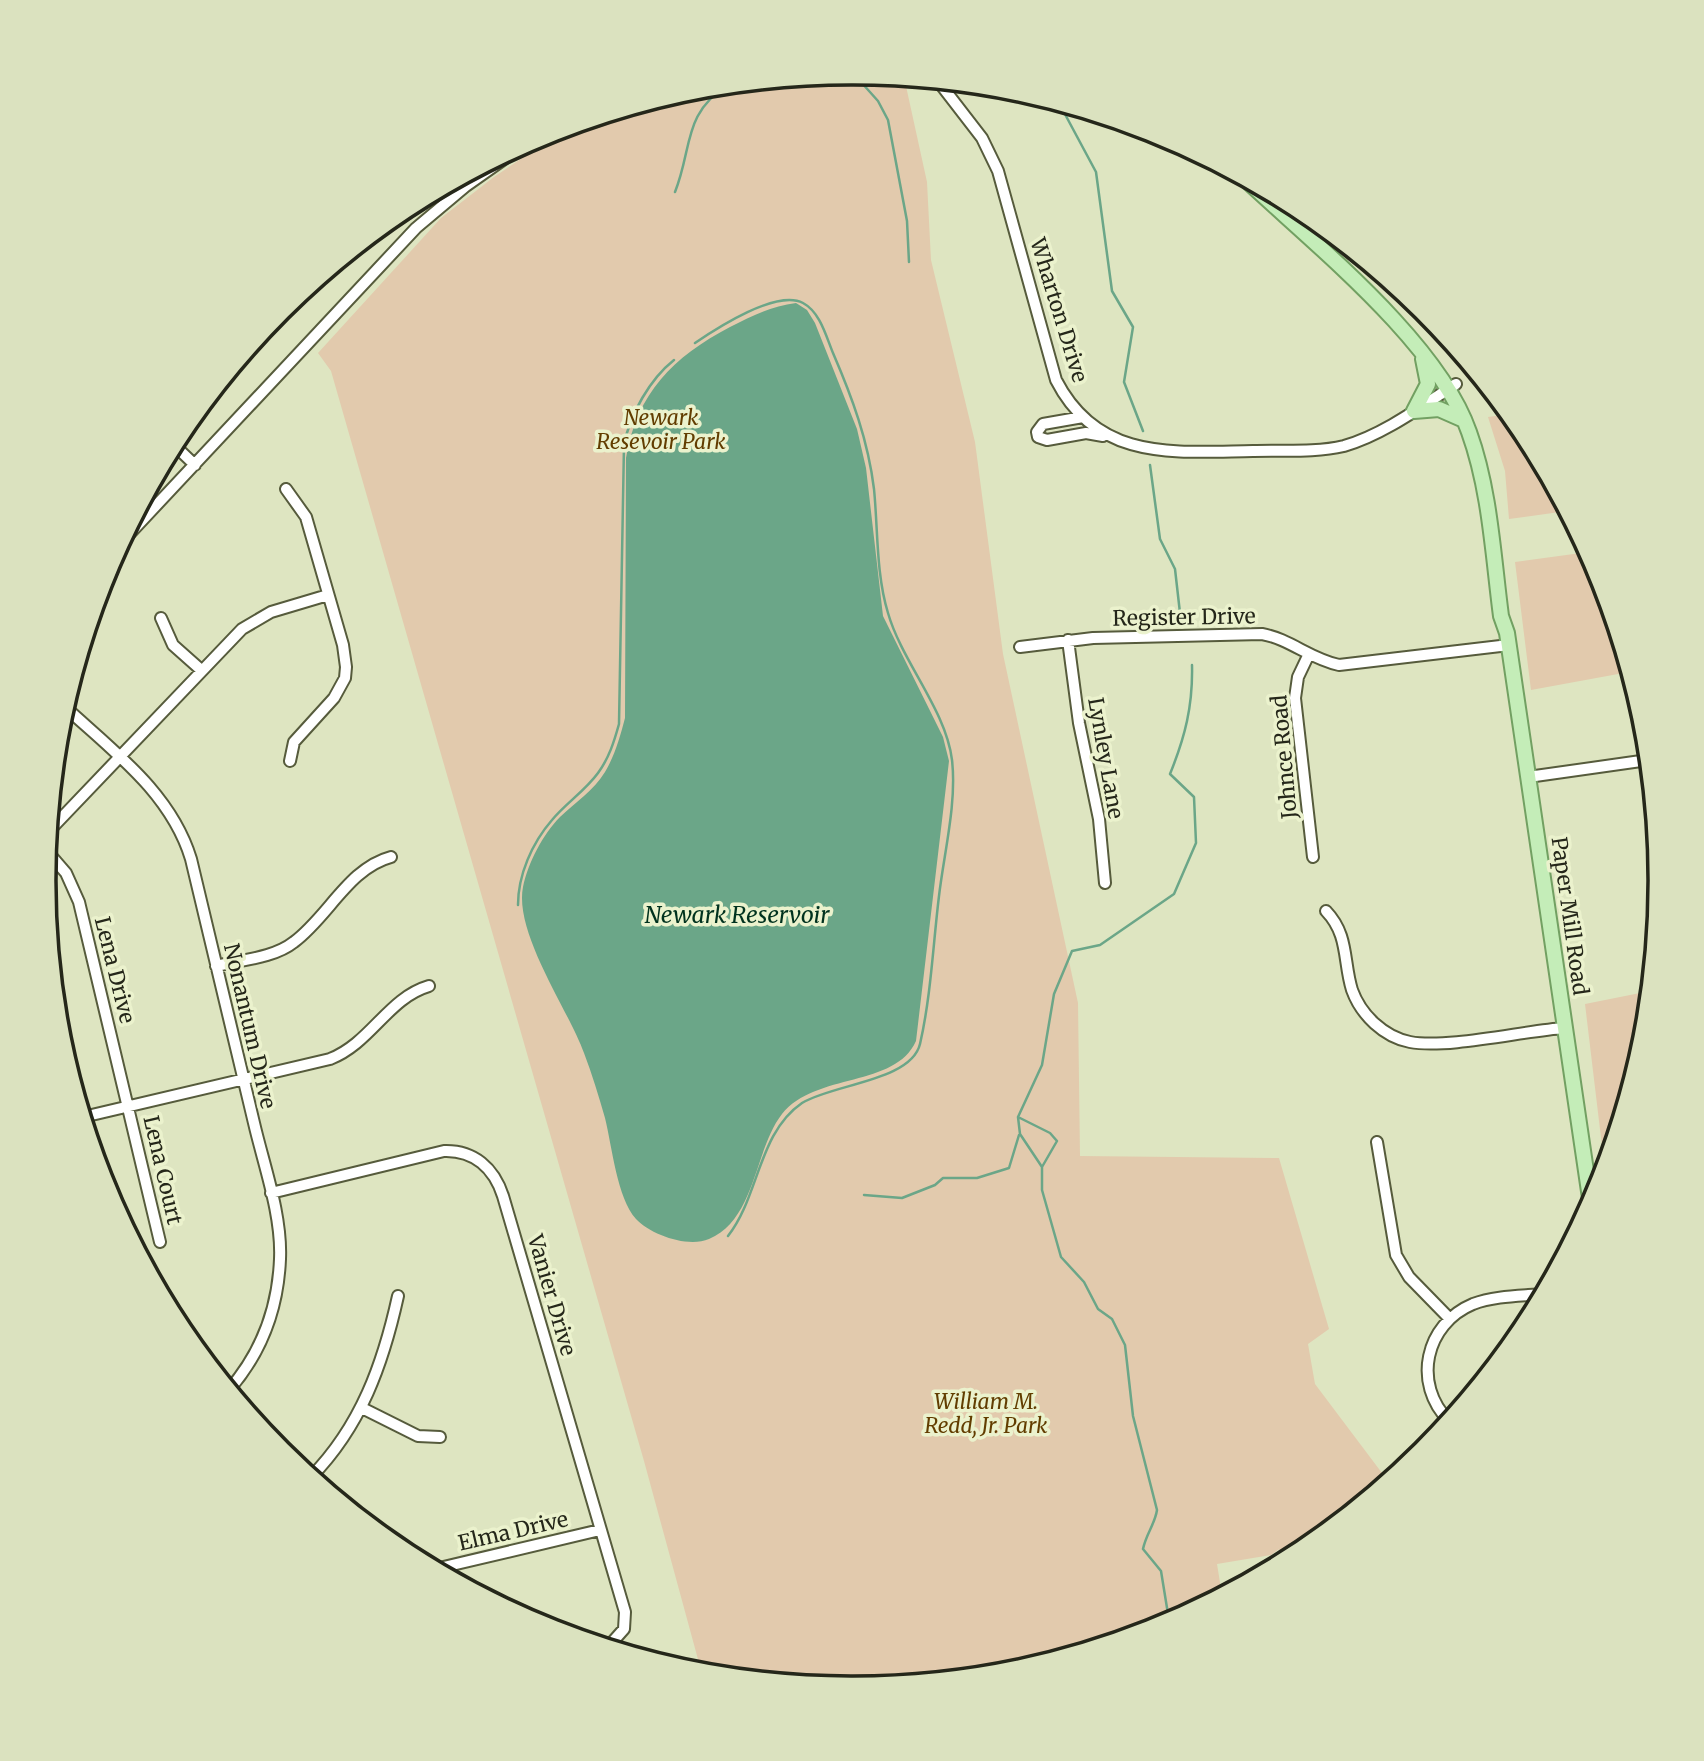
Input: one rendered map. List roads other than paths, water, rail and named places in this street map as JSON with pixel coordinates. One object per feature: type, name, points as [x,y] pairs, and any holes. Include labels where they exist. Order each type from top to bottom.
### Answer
[{"type":"main road","name":"Paper Mill Road","points":[[1274,206],[1389,315],[1452,387],[1464,420],[1480,471],[1501,616],[1508,639],[1588,1183]]},
{"type":"main road","name":"Paper Mill Road","points":[[1389,315],[1400,318],[1427,345],[1477,428],[1489,469],[1510,614],[1508,639]]},
{"type":"main road","points":[[1413,411],[1428,384],[1427,370],[1420,351]]},
{"type":"main road","points":[[1413,411],[1439,409],[1464,420]]},
{"type":"street","name":"Wharton Drive","points":[[944,90],[990,153],[1011,215],[1056,380],[1064,396],[1083,417],[1111,438],[1163,452],[1304,450],[1343,446],[1413,411],[1452,387]]},
{"type":"street","points":[[142,521],[427,218],[484,176]]},
{"type":"street","points":[[1083,417],[1043,424],[1037,432],[1038,437],[1047,440],[1086,433],[1111,438]]},
{"type":"street","points":[[181,452],[195,465]]},
{"type":"street","points":[[286,489],[306,517],[345,657],[345,678],[334,698],[295,742],[290,761]]},
{"type":"street","points":[[59,821],[228,641],[256,620],[328,595]]},
{"type":"street","points":[[161,618],[173,645],[200,669]]},
{"type":"street","name":"Register Drive","points":[[1020,647],[1068,640],[1262,634],[1286,640],[1308,656],[1339,665],[1352,665],[1508,639]]},
{"type":"street","name":"Lynley Lane","points":[[1068,640],[1079,723],[1099,819],[1105,883]]},
{"type":"street","name":"Johnce Road","points":[[1308,656],[1298,677],[1295,698],[1313,857]]},
{"type":"street","name":"Nonantum Drive","points":[[73,715],[158,796],[182,832],[244,1080],[271,1194],[281,1256],[277,1295],[259,1348],[235,1382]]},
{"type":"street","points":[[1528,777],[1639,761]]},
{"type":"street","points":[[216,965],[274,953],[293,944],[368,867],[391,857]]},
{"type":"street","name":"Lena Drive","points":[[57,862],[66,873],[79,902],[129,1107]]},
{"type":"street","points":[[1326,911],[1342,934],[1350,982],[1357,1002],[1379,1027],[1399,1039],[1432,1043],[1564,1028]]},
{"type":"street","points":[[92,1115],[342,1055],[360,1043],[403,998],[429,986]]},
{"type":"street","name":"Lena Court","points":[[129,1107],[160,1242]]},
{"type":"street","points":[[1377,1142],[1396,1255],[1409,1277],[1449,1318]]},
{"type":"street","name":"Vanier Drive","points":[[271,1194],[444,1152],[473,1156],[488,1168],[499,1185],[625,1612],[624,1629],[615,1640]]},
{"type":"street","points":[[317,1470],[340,1443],[362,1408],[387,1343],[398,1296]]},
{"type":"street","points":[[1443,1412],[1430,1391],[1427,1365],[1433,1342],[1449,1318],[1475,1304],[1531,1296]]},
{"type":"street","points":[[362,1408],[411,1434],[426,1438],[440,1437]]},
{"type":"street","name":"Elma Drive","points":[[448,1566],[600,1530]]},
{"type":"water","name":"Newark Reservoir","points":[[796,303],[807,310],[815,323],[857,429],[866,468],[883,616],[943,737],[949,761],[916,1041],[906,1056],[891,1066],[814,1091],[797,1101],[782,1114],[773,1129],[753,1182],[736,1216],[724,1229],[709,1239],[681,1241],[660,1235],[643,1225],[636,1219],[624,1198],[605,1118],[587,1061],[544,971],[526,926],[522,906],[523,887],[532,859],[542,840],[560,817],[601,779],[614,752],[625,718],[626,458],[639,414],[661,379],[691,351],[754,315]]},
{"type":"waterway","points":[[864,85],[878,101],[888,120],[907,221],[909,262]]},
{"type":"waterway","points":[[675,192],[696,119],[712,97]]},
{"type":"waterway","points":[[1065,114],[1096,172],[1112,291],[1133,327],[1124,382],[1143,431]]},
{"type":"waterway","points":[[695,343],[748,312],[778,301],[792,300],[803,303],[818,318],[853,402],[868,453],[874,489],[881,583],[888,613],[903,650],[941,723],[948,741],[953,776],[927,1008],[920,1044],[914,1056],[902,1066],[887,1074],[802,1103],[787,1116],[767,1148],[746,1203],[728,1236]]},
{"type":"waterway","points":[[518,905],[523,871],[538,839],[557,814],[598,773],[608,756],[617,731],[624,445],[642,398],[674,360]]},
{"type":"waterway","points":[[1150,465],[1160,539],[1175,569],[1180,613]]},
{"type":"waterway","points":[[1168,1611],[1161,1571],[1143,1549],[1157,1510],[1133,1416],[1125,1345],[1112,1319],[1098,1309],[1084,1282],[1061,1257],[1042,1190],[1042,1167],[1020,1134],[1018,1117],[1042,1065],[1054,994],[1072,951],[1100,945],[1174,894],[1196,843],[1194,797],[1170,774],[1187,721],[1192,665]]},
{"type":"waterway","points":[[1018,1117],[1050,1133],[1057,1141],[1042,1167]]},
{"type":"waterway","points":[[864,1195],[902,1198],[935,1185],[943,1178],[977,1178],[1009,1168],[1019,1135]]},
{"type":"park label","name":"Newark Resevoir Park","points":[[661,429]]},
{"type":"park label","name":"William M. Redd, Jr. Park","points":[[986,1413]]}]
